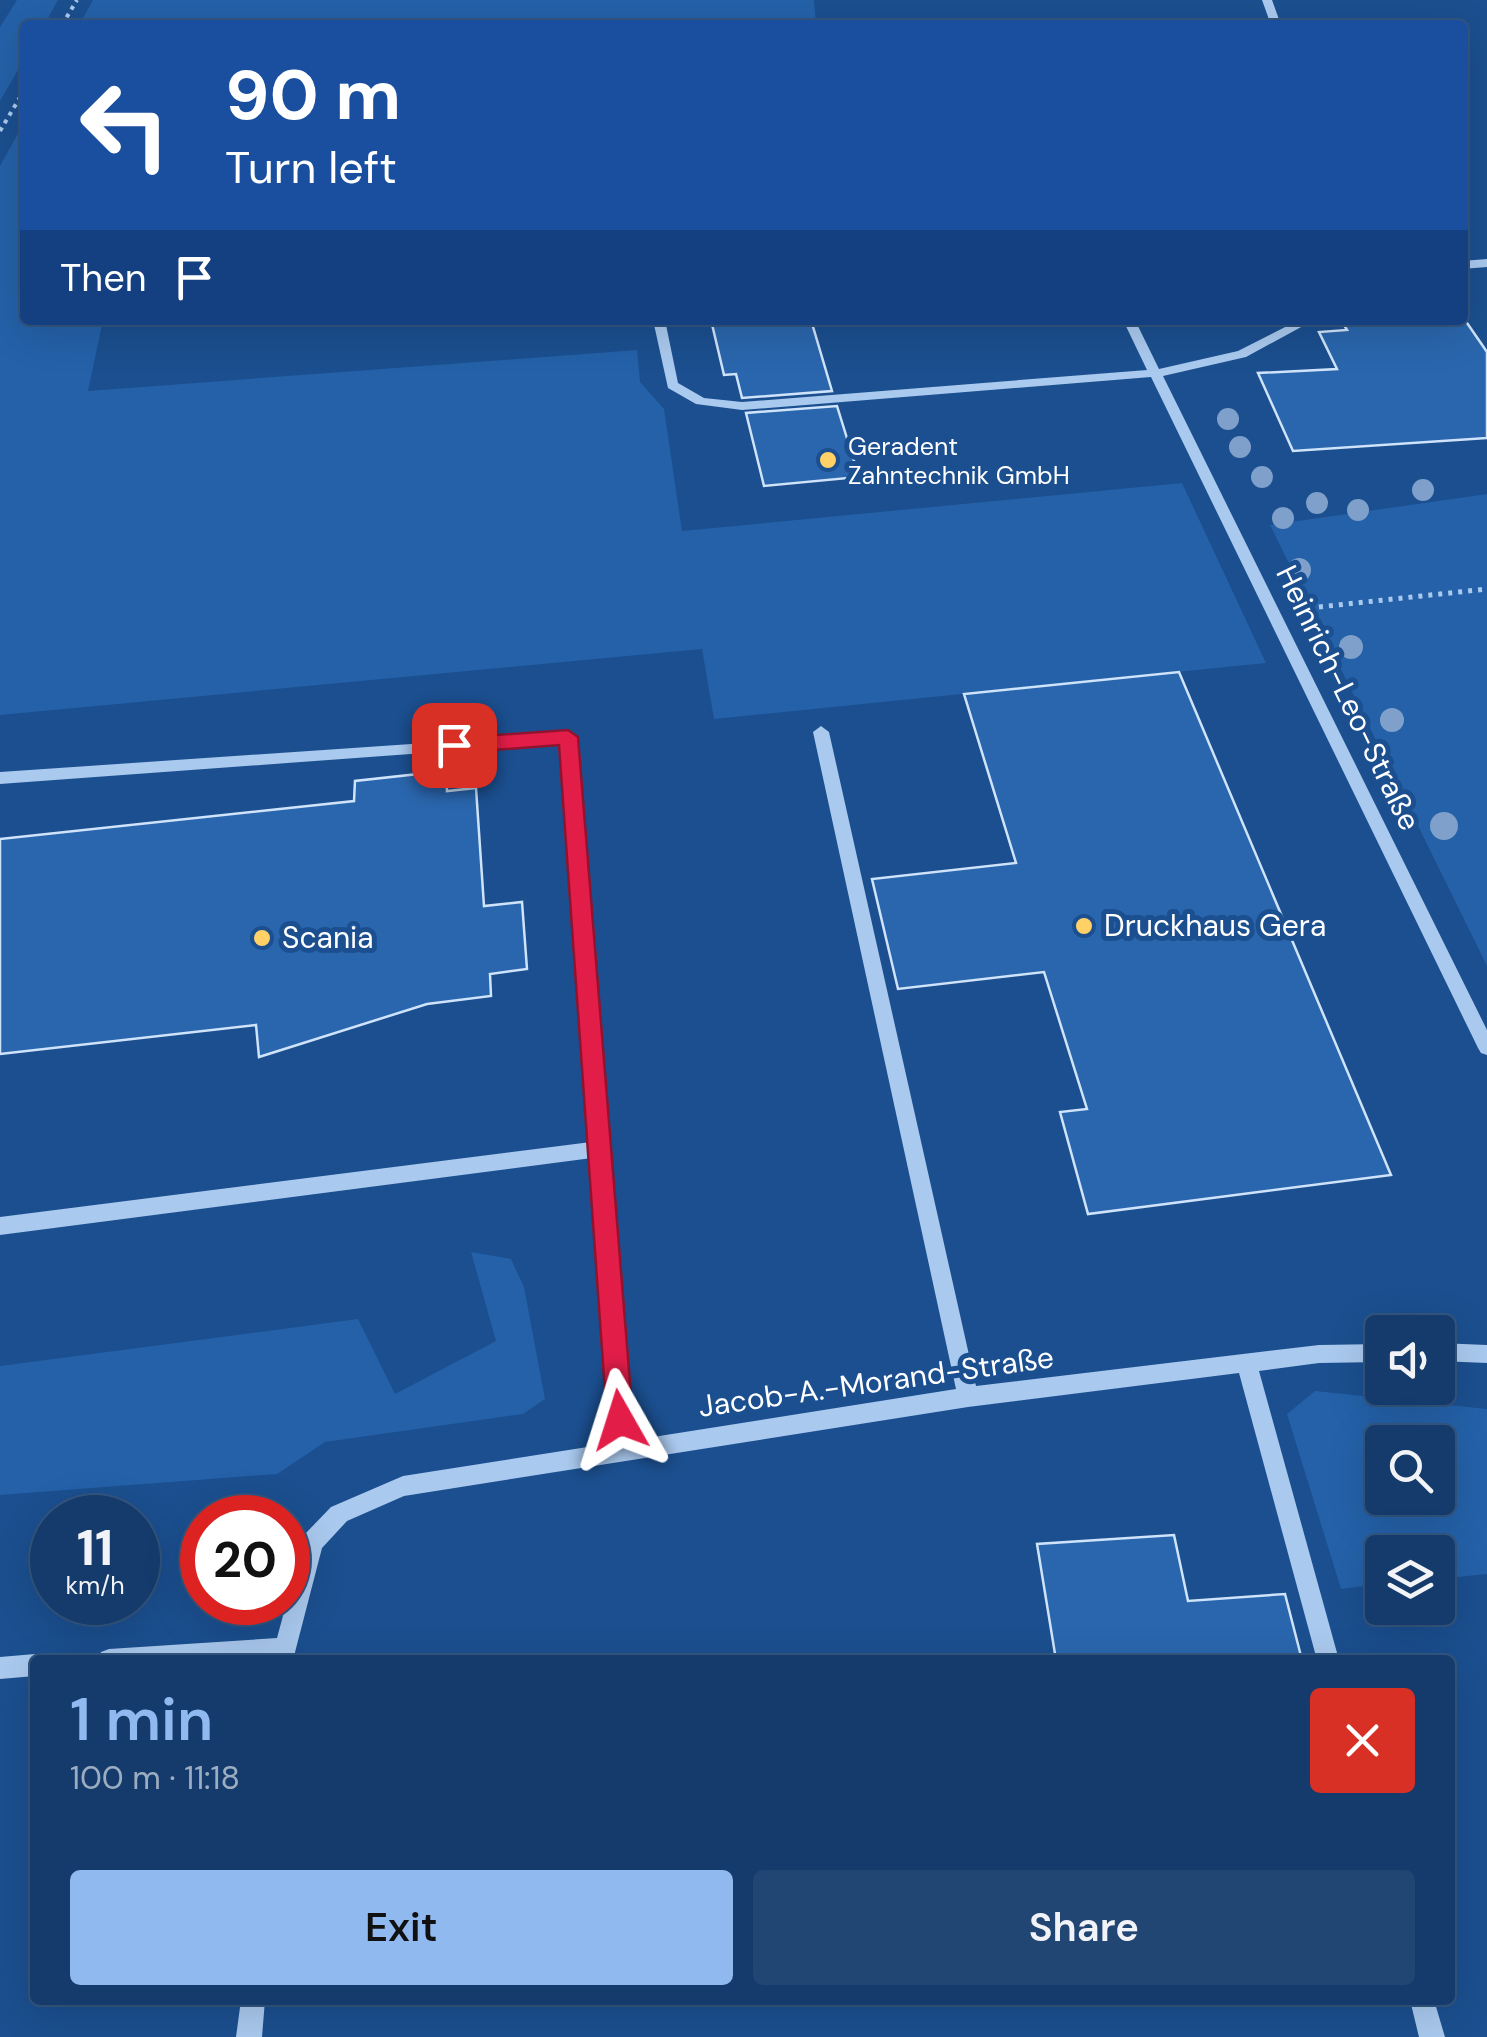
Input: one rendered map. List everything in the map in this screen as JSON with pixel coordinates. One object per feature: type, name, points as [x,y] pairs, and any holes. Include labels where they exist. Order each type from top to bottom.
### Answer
[{"type":"street","points":[[660,325],[672,385],[720,405],[1157,373],[1242,354],[1298,325]]},
{"type":"street","name":"Heinrich-Leo-Straße","points":[[1132,325],[1487,1048]]},
{"type":"street","points":[[821,732],[968,1397]]},
{"type":"street","points":[[0,778],[568,737],[624,1449]]},
{"type":"street","points":[[0,1226],[598,1148]]},
{"type":"street","name":"Jacob-A.-Morand-Straße","points":[[283,1654],[313,1542],[339,1514],[403,1486],[968,1397],[1319,1354],[1365,1353]]},
{"type":"street","points":[[1455,1353],[1487,1354]]},
{"type":"street","points":[[1247,1364],[1327,1655]]},
{"type":"street","points":[[254,1655],[283,1654]]},
{"type":"street","points":[[0,1668],[30,1665]]},
{"type":"street","points":[[249,2037],[252,2005]]},
{"type":"street","points":[[1423,2005],[1432,2037]]},
{"type":"path","points":[[0,132],[20,97]]},
{"type":"path","points":[[1275,611],[1487,589]]},
{"type":"shaded area","points":[[17,0],[58,0],[47,20],[20,20],[20,67],[0,101],[0,27]]},
{"type":"shaded area","points":[[93,0],[814,0],[816,20],[82,20]]},
{"type":"shaded area","points":[[20,130],[20,325],[102,325],[88,391],[637,350],[640,382],[664,409],[682,531],[1182,483],[1266,663],[714,719],[702,649],[0,715],[0,166]]},
{"type":"shaded area","points":[[1487,494],[1487,966],[1270,525]]},
{"type":"shaded area","points":[[471,1252],[511,1259],[524,1287],[545,1399],[523,1414],[325,1442],[277,1474],[0,1495],[0,1366],[358,1319],[395,1394],[496,1341]]},
{"type":"shaded area","points":[[1315,1391],[1365,1396],[1365,1405],[1487,1409],[1487,1574],[1455,1577],[1455,1535],[1365,1535],[1365,1586],[1341,1589],[1287,1414]]},
{"type":"building","points":[[1468,324],[1487,352],[1487,438],[1293,451],[1258,373],[1337,369],[1319,332],[1347,330],[1344,325]]},
{"type":"building","points":[[712,325],[812,325],[832,391],[742,398],[736,374],[724,375]]},
{"type":"building","points":[[837,406],[859,477],[764,486],[746,413]]},
{"type":"building","name":"Druckhaus Gera","points":[[1179,672],[1391,1175],[1088,1214],[1060,1112],[1087,1109],[1044,972],[898,989],[872,879],[1016,863],[964,694]]},
{"type":"building","name":"Scania","points":[[446,771],[447,791],[476,788],[484,906],[522,902],[527,969],[490,974],[491,996],[427,1004],[259,1057],[256,1025],[0,1054],[0,839],[354,801],[355,781]]},
{"type":"building","points":[[1174,1535],[1188,1601],[1285,1594],[1301,1655],[1055,1655],[1037,1544]]},
{"type":"place","name":"Geradent Zahntechnik GmbH","points":[[828,460]]},
{"type":"place","name":"Druckhaus Gera","points":[[1084,926]]},
{"type":"place","name":"Scania","points":[[262,938]]},
{"type":"route","points":[[454,745],[568,737],[620,1420]]}]
